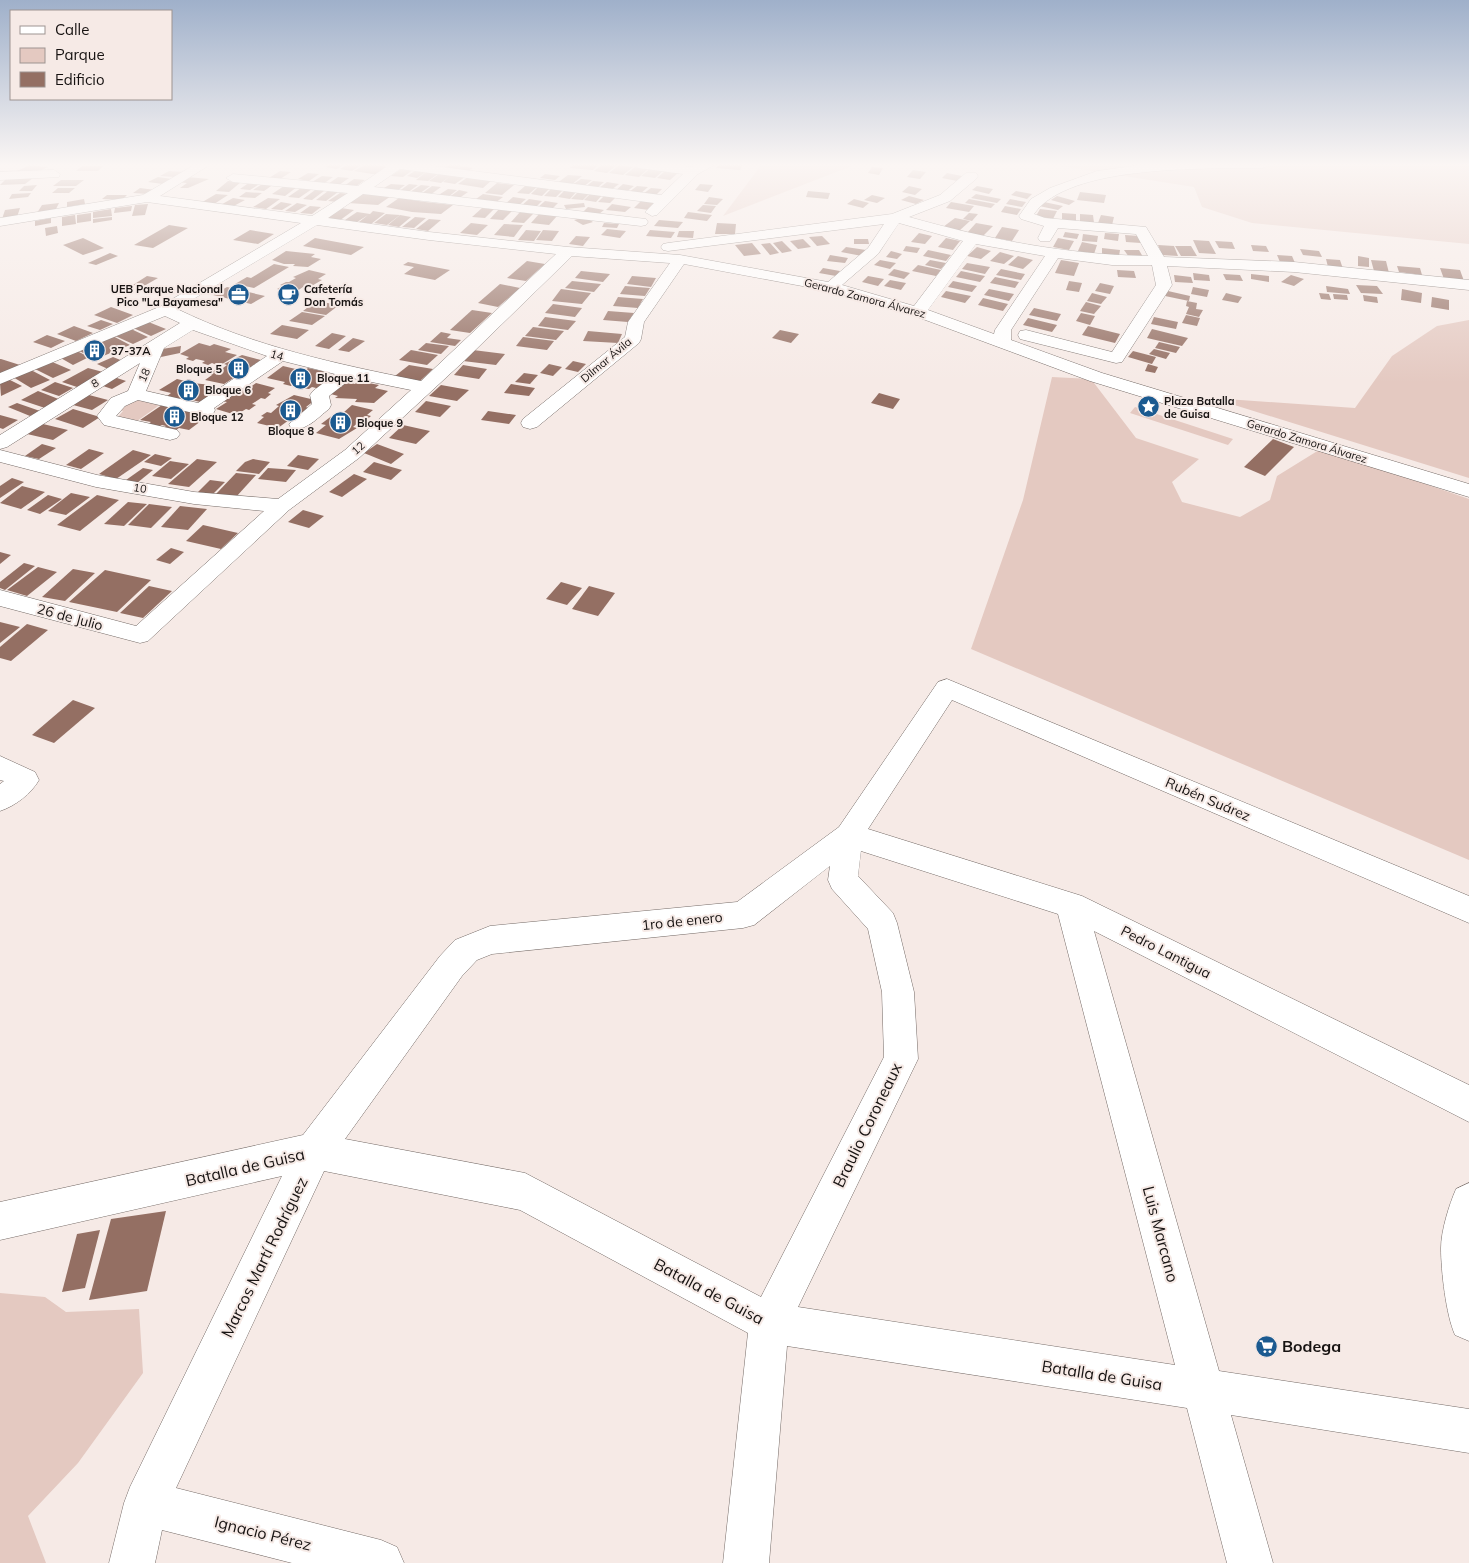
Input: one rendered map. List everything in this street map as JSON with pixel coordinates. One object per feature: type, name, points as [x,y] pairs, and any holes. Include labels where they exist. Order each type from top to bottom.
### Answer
[{"type":"street","points":[[0,379],[166,310],[287,237]]},
{"type":"street","name":"Gerardo Zamora Álvarez","points":[[438,237],[568,251],[680,259],[831,287],[1002,336],[1096,377],[1469,491]]},
{"type":"street","points":[[606,254],[625,237]]},
{"type":"street","points":[[606,254],[743,237]]},
{"type":"street","points":[[831,287],[872,251],[882,237]]},
{"type":"street","points":[[964,237],[1046,252],[1112,260],[1158,260],[1294,268],[1469,285]]},
{"type":"street","points":[[1050,237],[1046,252],[1002,336],[1116,358],[1164,285],[1158,260],[1145,237]]},
{"type":"street","points":[[918,312],[972,239]]},
{"type":"street","name":"12","points":[[140,636],[282,506],[352,454],[568,251]]},
{"type":"street","name":"Dilmar Ávila","points":[[530,423],[633,339],[636,322],[680,259]]},
{"type":"street","name":"14","points":[[166,310],[192,324],[279,356],[424,387]]},
{"type":"street","name":"8","points":[[0,444],[157,344],[192,324]]},
{"type":"street","name":"18","points":[[157,344],[136,394],[206,407],[279,356]]},
{"type":"street","points":[[298,424],[322,405],[319,395],[348,372]]},
{"type":"street","points":[[136,394],[118,402],[106,416],[111,421],[170,434]]},
{"type":"street","name":"10","points":[[0,456],[96,481],[194,498],[282,506]]},
{"type":"street","name":"26 de Julio","points":[[0,598],[140,636]]},
{"type":"street","name":"Braulio Coroneaux","points":[[746,1563],[769,1323],[900,1059],[898,992],[882,923],[843,880],[849,835],[947,688]]},
{"type":"street","name":"Rubén Suárez","points":[[947,688],[1469,910]]},
{"type":"street","points":[[0,767],[25,780],[0,800]]},
{"type":"street","name":"Pedro Lantigua","points":[[849,835],[1071,905],[1469,1104]]},
{"type":"street","name":"1ro de enero","points":[[490,940],[743,914],[849,835]]},
{"type":"street","name":"Luis Marcano","points":[[1071,905],[1250,1563]]},
{"type":"street","name":"Marcos Martí Rodríguez","points":[[132,1563],[146,1503],[314,1151],[451,966],[466,950],[490,940]]},
{"type":"street","name":"Batalla de Guisa","points":[[0,1221],[314,1151],[525,1192],[769,1323],[1203,1391],[1469,1430]]},
{"type":"street","points":[[1469,1202],[1460,1247],[1469,1321]]},
{"type":"street","name":"Ignacio Pérez","points":[[146,1503],[381,1563]]},
{"type":"green space","points":[[1396,237],[1469,237],[1469,244]]},
{"type":"green space","points":[[1469,320],[1469,478],[1212,398],[1355,408],[1392,356],[1437,326]]},
{"type":"green space","points":[[1052,377],[1091,379],[1136,438],[1199,459],[1172,482],[1182,502],[1240,517],[1270,500],[1277,476],[1319,450],[1469,499],[1469,860],[971,649],[1023,500]]},
{"type":"green space","points":[[134,397],[161,404],[137,421],[118,417],[123,411],[115,409]]},
{"type":"green space","points":[[1135,407],[1233,439],[1228,445],[1130,413]]},
{"type":"green space","points":[[0,1293],[45,1297],[66,1312],[139,1309],[143,1373],[78,1463],[28,1516],[46,1563],[0,1563]]},
{"type":"building","points":[[148,237],[172,237],[153,248],[134,245]]},
{"type":"building","points":[[238,237],[269,237],[258,244],[233,240]]},
{"type":"building","points":[[520,237],[537,237],[534,241],[518,240]]},
{"type":"building","points":[[538,237],[555,237],[552,241],[536,240]]},
{"type":"building","points":[[575,237],[590,237],[583,246],[569,244]]},
{"type":"building","points":[[809,237],[823,237],[830,244],[817,246]]},
{"type":"building","points":[[915,237],[931,237],[925,244],[911,242]]},
{"type":"building","points":[[996,237],[1015,237],[1012,241]]},
{"type":"building","points":[[1063,237],[1078,237],[1077,239]]},
{"type":"building","points":[[1083,237],[1098,237],[1097,242],[1082,241]]},
{"type":"building","points":[[1104,237],[1119,237],[1118,241],[1104,239]]},
{"type":"building","points":[[1125,237],[1139,237],[1141,243],[1126,242]]},
{"type":"building","points":[[83,238],[104,248],[83,255],[63,245]]},
{"type":"building","points":[[315,238],[364,247],[351,255],[303,246]]},
{"type":"building","points":[[946,238],[960,241],[953,250],[938,247]]},
{"type":"building","points":[[1058,238],[1074,241],[1069,250],[1053,247]]},
{"type":"building","points":[[803,239],[811,247],[798,249],[790,241]]},
{"type":"building","points":[[854,239],[868,239],[869,244],[854,244]]},
{"type":"building","points":[[1193,240],[1209,241],[1216,254],[1199,253]]},
{"type":"building","points":[[782,241],[792,251],[782,253],[773,243]]},
{"type":"building","points":[[1215,241],[1232,242],[1235,249],[1219,248]]},
{"type":"building","points":[[1082,242],[1097,245],[1094,254],[1078,251]]},
{"type":"building","points":[[752,243],[761,254],[744,256],[735,245]]},
{"type":"building","points":[[770,243],[779,253],[770,255],[761,244]]},
{"type":"building","points":[[1158,245],[1174,246],[1178,256],[1162,255]]},
{"type":"building","points":[[1251,245],[1266,246],[1269,252],[1253,251]]},
{"type":"building","points":[[906,246],[920,248],[917,253],[903,251]]},
{"type":"building","points":[[1175,246],[1191,246],[1197,256],[1181,256]]},
{"type":"building","points":[[846,247],[866,250],[862,256],[841,252]]},
{"type":"building","points":[[977,247],[991,251],[981,259],[967,256]]},
{"type":"building","points":[[1102,248],[1120,250],[1119,256],[1102,254]]},
{"type":"building","points":[[1300,249],[1319,251],[1322,257],[1303,255]]},
{"type":"building","points":[[928,250],[951,255],[946,261],[923,256]]},
{"type":"building","points":[[1124,250],[1139,250],[1143,257],[1129,257]]},
{"type":"building","points":[[286,251],[315,254],[311,257],[321,259],[308,267],[293,266],[295,264],[284,264],[272,260]]},
{"type":"building","points":[[891,251],[902,254],[897,259],[886,257]]},
{"type":"building","points":[[1000,252],[1014,256],[1004,264],[990,261]]},
{"type":"building","points":[[110,253],[118,256],[96,265],[88,263]]},
{"type":"building","points":[[830,255],[848,258],[845,263],[827,261]]},
{"type":"building","points":[[1277,255],[1292,256],[1295,263],[1280,262]]},
{"type":"building","points":[[1018,256],[1033,260],[1023,269],[1008,265]]},
{"type":"building","points":[[1358,256],[1369,258],[1369,267],[1358,266]]},
{"type":"building","points":[[1326,259],[1340,260],[1343,269],[1328,267]]},
{"type":"building","points":[[880,260],[896,263],[890,269],[874,265]]},
{"type":"building","points":[[930,260],[946,263],[941,269],[925,265]]},
{"type":"building","points":[[1061,260],[1079,263],[1074,276],[1055,273]]},
{"type":"building","points":[[1371,260],[1386,261],[1389,273],[1374,271]]},
{"type":"building","points":[[527,261],[545,264],[526,281],[507,278]]},
{"type":"building","points":[[408,262],[450,270],[435,280],[404,274],[414,267],[403,265]]},
{"type":"building","points":[[967,263],[990,267],[985,274],[962,269]]},
{"type":"building","points":[[274,264],[289,267],[254,288],[235,284],[247,277],[251,278]]},
{"type":"building","points":[[918,265],[941,270],[936,276],[912,271]]},
{"type":"building","points":[[1397,266],[1420,268],[1422,275],[1399,272]]},
{"type":"building","points":[[823,268],[840,271],[836,276],[819,273]]},
{"type":"building","points":[[1440,268],[1460,270],[1464,281],[1444,279]]},
{"type":"building","points":[[894,269],[910,273],[904,279],[888,275]]},
{"type":"building","points":[[1001,269],[1025,274],[1021,280],[996,275]]},
{"type":"building","points":[[309,270],[326,274],[318,279],[322,280],[308,288],[303,287],[294,293],[277,289],[283,286],[280,285],[296,278],[293,277]]},
{"type":"building","points":[[1117,270],[1134,271],[1136,278],[1118,277]]},
{"type":"building","points":[[581,271],[610,274],[603,282],[575,278]]},
{"type":"building","points":[[961,271],[985,276],[980,282],[956,277]]},
{"type":"building","points":[[1193,273],[1209,275],[1210,281],[1194,280]]},
{"type":"building","points":[[1223,274],[1240,275],[1243,281],[1226,280]]},
{"type":"building","points":[[1251,274],[1269,276],[1269,282],[1251,279]]},
{"type":"building","points":[[1174,275],[1191,277],[1193,283],[1175,282]]},
{"type":"building","points":[[1291,275],[1304,279],[1294,286],[1281,282]]},
{"type":"building","points":[[147,276],[158,278],[144,286],[133,285]]},
{"type":"building","points":[[632,276],[656,278],[651,287],[627,284]]},
{"type":"building","points":[[868,276],[884,279],[878,286],[862,282]]},
{"type":"building","points":[[995,277],[1019,282],[1015,288],[990,283]]},
{"type":"building","points":[[890,280],[906,283],[901,290],[884,286]]},
{"type":"building","points":[[572,281],[601,284],[594,292],[565,288]]},
{"type":"building","points":[[953,281],[977,286],[972,292],[948,287]]},
{"type":"building","points":[[1069,281],[1082,283],[1079,292],[1066,290]]},
{"type":"building","points":[[1100,283],[1114,286],[1110,294],[1095,291]]},
{"type":"building","points":[[500,284],[520,288],[498,307],[478,303]]},
{"type":"building","points":[[1356,285],[1377,286],[1383,294],[1361,293]]},
{"type":"building","points":[[625,286],[650,288],[645,296],[620,294]]},
{"type":"building","points":[[1326,286],[1348,289],[1350,294],[1327,292]]},
{"type":"building","name":"UEB Parque Nacional Pico \"La Bayamesa\"","points":[[227,287],[265,296],[251,304],[213,295]]},
{"type":"building","points":[[1193,287],[1209,290],[1207,297],[1191,294]]},
{"type":"building","points":[[561,289],[591,293],[582,304],[552,301]]},
{"type":"building","points":[[989,289],[1014,294],[1009,301],[984,295]]},
{"type":"building","points":[[1402,289],[1422,293],[1421,303],[1401,300]]},
{"type":"building","points":[[946,291],[971,296],[965,303],[941,297]]},
{"type":"building","points":[[1168,291],[1190,296],[1189,301],[1165,296]]},
{"type":"building","points":[[1092,293],[1107,297],[1101,304],[1087,301]]},
{"type":"building","points":[[1226,293],[1242,297],[1238,303],[1222,300]]},
{"type":"building","points":[[1319,293],[1329,294],[1331,300],[1321,299]]},
{"type":"building","points":[[1333,294],[1347,295],[1348,300],[1334,299]]},
{"type":"building","points":[[1363,295],[1377,297],[1378,303],[1364,301]]},
{"type":"building","points":[[618,297],[643,299],[638,308],[613,306]]},
{"type":"building","points":[[1432,297],[1449,300],[1449,310],[1431,307]]},
{"type":"building","points":[[983,298],[1008,304],[1003,311],[978,305]]},
{"type":"building","points":[[316,301],[339,305],[326,315],[303,311]]},
{"type":"building","points":[[1187,301],[1197,303],[1196,309],[1203,310],[1199,317],[1186,314],[1189,307],[1186,306]]},
{"type":"building","points":[[1086,302],[1101,306],[1094,314],[1080,311]]},
{"type":"building","points":[[553,304],[582,308],[575,317],[545,313]]},
{"type":"building","points":[[111,307],[133,315],[117,323],[94,315]]},
{"type":"building","points":[[1034,308],[1061,314],[1057,321],[1029,315]]},
{"type":"building","points":[[472,310],[492,313],[470,333],[450,330]]},
{"type":"building","points":[[608,311],[634,313],[628,322],[603,320]]},
{"type":"building","points":[[302,312],[325,316],[312,325],[289,321]]},
{"type":"building","points":[[1081,313],[1095,316],[1090,325],[1076,321]]},
{"type":"building","points":[[1186,315],[1200,318],[1197,326],[1182,323]]},
{"type":"building","points":[[545,317],[576,321],[568,330],[538,326]]},
{"type":"building","points":[[1154,317],[1178,322],[1176,329],[1151,324]]},
{"type":"building","points":[[1028,318],[1057,325],[1052,332],[1023,325]]},
{"type":"building","points":[[101,320],[113,324],[100,330],[87,326]]},
{"type":"building","points":[[146,321],[166,329],[151,336],[131,327]]},
{"type":"building","points":[[282,325],[309,330],[297,339],[270,334]]},
{"type":"building","points":[[74,326],[93,333],[76,341],[57,334]]},
{"type":"building","points":[[1088,326],[1120,334],[1115,343],[1082,335]]},
{"type":"building","points":[[533,327],[564,331],[556,340],[525,336]]},
{"type":"building","points":[[129,328],[148,337],[133,344],[113,335]]},
{"type":"building","points":[[1152,329],[1188,338],[1182,346],[1147,338]]},
{"type":"building","points":[[780,330],[799,334],[791,343],[772,338]]},
{"type":"building","points":[[588,331],[622,334],[618,343],[583,341]]},
{"type":"building","points":[[441,332],[451,334],[447,338],[461,340],[455,346],[430,342]]},
{"type":"building","points":[[332,333],[346,336],[329,349],[315,346]]},
{"type":"building","points":[[47,335],[65,341],[51,348],[33,342]]},
{"type":"building","points":[[111,335],[130,345],[96,359],[77,350]]},
{"type":"building","points":[[523,337],[554,341],[547,350],[516,346]]},
{"type":"building","points":[[353,338],[365,341],[349,352],[338,350]]},
{"type":"building","points":[[1159,342],[1180,347],[1176,353],[1155,348]]},
{"type":"building","points":[[199,343],[210,346],[214,344],[231,349],[225,352],[237,355],[219,366],[212,363],[208,365],[202,363],[205,361],[196,359],[193,361],[186,359],[189,357],[180,354]]},
{"type":"building","points":[[426,343],[449,346],[441,354],[418,350]]},
{"type":"building","points":[[181,346],[180,353],[161,357],[162,349]]},
{"type":"building","points":[[1154,349],[1170,353],[1166,359],[1149,354]]},
{"type":"building","points":[[75,350],[89,357],[73,365],[59,357]]},
{"type":"building","points":[[411,350],[438,355],[427,365],[399,360]]},
{"type":"building","points":[[473,350],[505,354],[496,365],[463,361]]},
{"type":"building","points":[[1133,351],[1156,357],[1152,364],[1128,357]]},
{"type":"building","name":"Bloque 5","points":[[242,355],[261,360],[252,366],[256,368],[240,378],[235,377],[224,384],[205,380],[212,375],[209,374],[215,370],[219,371],[227,365],[224,364]]},
{"type":"building","points":[[113,357],[123,361],[108,369],[97,364]]},
{"type":"building","points":[[1,359],[20,365],[0,375]]},
{"type":"building","points":[[50,361],[71,370],[53,378],[33,368]]},
{"type":"building","points":[[573,361],[586,364],[578,372],[565,369]]},
{"type":"building","points":[[549,364],[562,367],[553,376],[540,373]]},
{"type":"building","points":[[1148,364],[1158,367],[1155,373],[1145,371]]},
{"type":"building","points":[[409,365],[433,369],[420,381],[395,376]]},
{"type":"building","points":[[463,365],[487,369],[479,379],[454,375]]},
{"type":"building","name":"Bloque 11","points":[[283,366],[304,371],[308,368],[326,372],[322,375],[335,378],[320,389],[312,387],[309,389],[301,388],[304,385],[294,383],[291,386],[283,384],[285,382],[267,378]]},
{"type":"building","points":[[88,368],[103,372],[77,387],[62,382]]},
{"type":"building","points":[[31,370],[50,380],[31,388],[13,377]]},
{"type":"building","points":[[524,373],[538,375],[530,384],[515,382]]},
{"type":"building","points":[[114,377],[126,381],[112,389],[100,385]]},
{"type":"building","points":[[8,379],[22,386],[1,396],[0,383]]},
{"type":"building","name":"Bloque 6","points":[[177,379],[185,381],[188,379],[195,381],[192,383],[212,385],[209,387],[219,389],[200,402],[188,399],[184,402],[166,397],[171,393],[159,390]]},
{"type":"building","points":[[343,381],[355,384],[358,381],[379,385],[375,388],[388,391],[374,403],[355,402],[357,399],[335,398],[338,396],[327,393]]},
{"type":"building","points":[[55,382],[73,388],[59,396],[41,390]]},
{"type":"building","points":[[256,383],[275,388],[268,393],[271,394],[265,399],[261,398],[252,404],[256,405],[249,410],[246,409],[236,415],[216,409],[227,402],[222,401],[240,389],[245,391]]},
{"type":"building","points":[[511,384],[535,388],[529,396],[504,393]]},
{"type":"building","points":[[441,385],[469,390],[457,401],[429,396]]},
{"type":"building","points":[[38,391],[61,400],[45,408],[21,400]]},
{"type":"building","points":[[879,393],[900,399],[893,409],[871,403]]},
{"type":"building","points":[[89,395],[108,400],[92,410],[73,405]]},
{"type":"building","name":"Bloque 8","points":[[294,395],[315,400],[306,407],[310,409],[295,421],[289,420],[278,428],[257,423],[264,417],[261,416],[267,412],[271,413],[279,406],[276,405]]},
{"type":"building","points":[[426,401],[451,406],[440,417],[415,412]]},
{"type":"building","points":[[17,403],[40,411],[30,416],[8,407]]},
{"type":"building","name":"Bloque 12","points":[[162,405],[209,415],[189,430],[179,428],[175,431],[163,428],[166,426],[162,425],[158,427],[147,425],[151,422],[140,420]]},
{"type":"building","name":"Bloque 9","points":[[352,405],[373,410],[367,415],[371,416],[365,421],[361,420],[353,427],[357,428],[339,439],[316,433],[326,425],[321,424],[337,412],[343,413]]},
{"type":"building","points":[[73,409],[100,417],[83,428],[55,419]]},
{"type":"building","points":[[488,411],[516,415],[509,424],[481,420]]},
{"type":"building","points":[[0,415],[18,420],[3,429],[0,428]]},
{"type":"building","points":[[43,424],[68,430],[53,440],[27,434]]},
{"type":"building","points":[[403,425],[430,431],[416,444],[389,438]]},
{"type":"building","points":[[1273,439],[1294,447],[1265,476],[1244,467]]},
{"type":"building","points":[[42,444],[56,448],[39,459],[25,456]]},
{"type":"building","points":[[377,444],[404,454],[391,464],[364,453]]},
{"type":"building","points":[[89,449],[104,453],[81,469],[66,465]]},
{"type":"building","points":[[133,450],[151,455],[116,479],[99,474]]},
{"type":"building","points":[[155,454],[172,458],[161,466],[144,462]]},
{"type":"building","points":[[298,455],[319,459],[308,470],[287,466]]},
{"type":"building","points":[[197,459],[217,462],[189,487],[168,484]]},
{"type":"building","points":[[253,459],[270,462],[259,474],[236,471],[245,462]]},
{"type":"building","points":[[170,461],[189,464],[171,479],[152,476]]},
{"type":"building","points":[[374,462],[402,470],[391,480],[363,472]]},
{"type":"building","points":[[143,468],[153,470],[137,483],[126,480]]},
{"type":"building","points":[[268,468],[296,470],[286,482],[258,479]]},
{"type":"building","points":[[236,473],[256,475],[236,497],[216,494]]},
{"type":"building","points":[[354,474],[367,479],[342,497],[329,492]]},
{"type":"building","points":[[12,478],[24,482],[0,498],[0,486]]},
{"type":"building","points":[[210,480],[225,482],[213,494],[198,492]]},
{"type":"building","points":[[22,486],[45,492],[21,509],[0,503]]},
{"type":"building","points":[[71,493],[90,497],[66,515],[48,511]]},
{"type":"building","points":[[48,495],[62,499],[40,514],[27,510]]},
{"type":"building","points":[[97,495],[119,500],[80,531],[57,525]]},
{"type":"building","points":[[128,502],[147,504],[124,526],[104,524]]},
{"type":"building","points":[[149,504],[172,507],[151,528],[128,525]]},
{"type":"building","points":[[180,506],[207,509],[188,530],[161,527]]},
{"type":"building","points":[[303,510],[324,516],[309,528],[288,522]]},
{"type":"building","points":[[203,525],[238,533],[221,549],[186,541]]},
{"type":"building","points":[[171,548],[184,552],[170,564],[156,560]]},
{"type":"building","points":[[0,552],[11,555],[0,564]]},
{"type":"building","points":[[24,563],[35,566],[5,590],[0,588],[0,582]]},
{"type":"building","points":[[38,567],[57,572],[27,596],[7,590]]},
{"type":"building","points":[[73,569],[95,573],[65,601],[42,597]]},
{"type":"building","points":[[105,570],[151,580],[117,612],[69,602]]},
{"type":"building","points":[[561,582],[582,588],[567,605],[546,599]]},
{"type":"building","points":[[149,586],[172,591],[143,618],[120,613]]},
{"type":"building","points":[[589,586],[615,593],[598,616],[572,609]]},
{"type":"building","points":[[0,622],[20,627],[0,643]]},
{"type":"building","points":[[27,624],[48,630],[11,661],[0,658],[0,647]]},
{"type":"building","points":[[73,700],[95,708],[54,743],[32,735]]},
{"type":"building","points":[[166,1211],[147,1291],[89,1300],[111,1219]]},
{"type":"building","points":[[100,1230],[85,1288],[62,1292],[77,1234]]},
{"type":"place","name":"UEB Parque Nacional Pico \"La Bayamesa\"","points":[[239,295]]},
{"type":"place","name":"Cafetería Don Tomás","points":[[288,295]]},
{"type":"place","name":"37-37A","points":[[95,351]]},
{"type":"place","name":"Bloque 5","points":[[238,369]]},
{"type":"place","name":"Bloque 11","points":[[301,378]]},
{"type":"place","name":"Bloque 6","points":[[189,390]]},
{"type":"place","name":"Plaza Batalla de Guisa","points":[[1148,407]]},
{"type":"place","name":"Bloque 8","points":[[291,410]]},
{"type":"place","name":"Bloque 12","points":[[175,417]]},
{"type":"place","name":"Bloque 9","points":[[341,423]]},
{"type":"place","name":"Bodega","points":[[1266,1346]]}]
